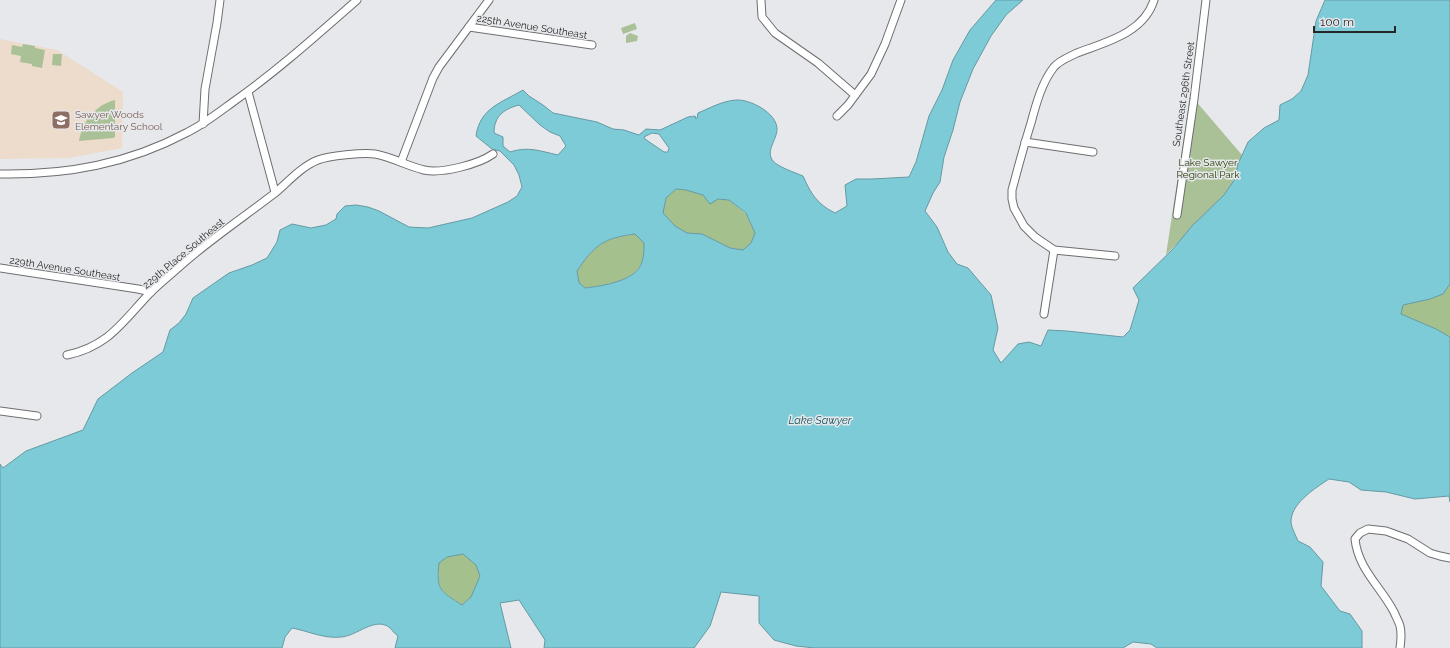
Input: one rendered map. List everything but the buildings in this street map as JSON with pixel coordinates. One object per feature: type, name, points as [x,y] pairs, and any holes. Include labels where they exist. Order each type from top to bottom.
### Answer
[{"type":"street","points":[[203,124],[204,95],[220,0]]},
{"type":"street","points":[[0,174],[62,172],[107,164],[133,156],[163,144],[203,124],[248,92],[357,0]]},
{"type":"street","points":[[401,162],[433,78],[439,67],[489,0]]},
{"type":"street","points":[[761,0],[762,17],[775,33],[818,62],[855,95]]},
{"type":"street","points":[[837,116],[848,105],[871,74],[885,44],[901,0]]},
{"type":"street","points":[[1115,256],[1054,250],[1035,237],[1024,226],[1014,208],[1012,190],[1038,100],[1047,78],[1054,68],[1063,59],[1128,33],[1145,18],[1151,9],[1154,0]]},
{"type":"street","name":"Southeast 296th Street","points":[[1177,215],[1194,99],[1206,0]]},
{"type":"street","name":"225th Avenue Southeast","points":[[469,27],[592,45]]},
{"type":"street","points":[[248,92],[275,192]]},
{"type":"street","points":[[1025,142],[1093,152]]},
{"type":"street","name":"229th Place Southeast","points":[[67,355],[79,352],[95,345],[114,332],[151,292],[198,251],[309,165],[319,160],[375,154],[427,170],[450,169],[476,163],[487,159],[493,154]]},
{"type":"street","points":[[1044,314],[1054,250]]},
{"type":"street","name":"229th Avenue Southeast","points":[[0,268],[151,292]]},
{"type":"street","points":[[0,411],[37,416]]},
{"type":"street","points":[[1400,648],[1402,636],[1400,625],[1389,602],[1362,564],[1356,548],[1355,539],[1360,533],[1368,529],[1386,531],[1408,539],[1430,553],[1450,558]]},
{"type":"shaded area","name":"Sawyer Woods Elementary School","points":[[0,39],[57,50],[123,92],[122,148],[69,158],[0,159]]},
{"type":"green space","points":[[635,23],[637,29],[623,34],[621,28]]},
{"type":"green space","points":[[630,33],[638,36],[637,41],[626,43],[626,36]]},
{"type":"green space","points":[[23,44],[35,46],[35,48],[45,50],[42,68],[32,66],[32,64],[20,62],[21,56],[11,54],[12,45],[22,47]]},
{"type":"green space","points":[[53,54],[62,54],[61,66],[52,65]]},
{"type":"green space","name":"Lake Sawyer Regional Park","points":[[1190,97],[1194,99],[1242,155],[1238,164],[1235,179],[1224,195],[1166,255]]},
{"type":"green space","points":[[115,100],[115,137],[79,141],[83,127],[91,115],[101,106]]},
{"type":"green space","points":[[676,189],[686,190],[718,199],[729,200],[746,214],[755,233],[751,243],[743,250],[730,248],[702,234],[687,233],[675,226],[663,213],[666,198]]},
{"type":"green space","points":[[635,234],[644,242],[643,257],[639,268],[626,278],[609,284],[584,288],[579,283],[577,271],[595,249],[601,244],[615,238]]},
{"type":"green space","points":[[1450,284],[1450,337],[1436,329],[1401,314],[1403,305],[1430,299],[1443,294]]},
{"type":"green space","points":[[463,554],[476,565],[480,576],[471,597],[462,605],[445,593],[442,589],[439,579],[439,563],[447,557]]},
{"type":"water","name":"Lake Sawyer","points":[[996,0],[1023,0],[1006,15],[991,36],[973,69],[960,102],[944,157],[940,182],[925,211],[937,227],[948,252],[957,264],[968,268],[991,295],[998,328],[993,350],[1001,363],[1018,344],[1029,342],[1041,346],[1048,330],[1123,337],[1130,330],[1139,300],[1133,288],[1173,249],[1192,226],[1224,195],[1235,179],[1238,164],[1248,142],[1264,128],[1279,120],[1280,105],[1292,99],[1301,91],[1308,75],[1316,21],[1325,0],[1450,0],[1450,284],[1443,294],[1430,299],[1403,305],[1401,314],[1436,329],[1450,337],[1450,502],[1449,496],[1415,499],[1386,492],[1361,490],[1349,482],[1329,479],[1317,487],[1299,503],[1294,510],[1291,523],[1298,541],[1310,547],[1323,562],[1321,586],[1340,611],[1350,614],[1362,631],[1362,648],[1157,648],[1151,644],[1133,642],[1123,648],[815,648],[796,646],[774,640],[759,623],[759,596],[721,592],[710,626],[694,648],[544,648],[545,640],[519,600],[500,603],[511,648],[395,648],[398,636],[389,627],[377,624],[353,634],[341,637],[322,636],[292,628],[285,637],[282,648],[0,648],[0,464],[3,468],[26,451],[83,430],[98,399],[163,352],[170,330],[179,323],[186,314],[193,298],[229,273],[267,258],[277,242],[280,230],[292,224],[311,228],[326,225],[336,219],[337,214],[345,206],[356,205],[379,211],[409,227],[428,228],[472,218],[508,202],[517,196],[522,187],[519,175],[514,165],[500,151],[492,149],[476,136],[482,119],[493,107],[523,90],[553,113],[597,122],[613,129],[624,130],[639,135],[646,129],[660,130],[688,117],[695,116],[696,119],[698,113],[716,105],[736,100],[748,102],[762,108],[773,118],[776,123],[777,129],[770,153],[773,161],[783,168],[803,176],[815,198],[835,213],[847,206],[845,185],[856,179],[909,177],[916,162],[929,116],[942,90],[953,60],[970,30]],"holes":[[[519,105],[540,125],[550,132],[560,136],[566,146],[558,155],[528,149],[510,152],[503,146],[503,137],[494,133],[494,127],[498,118],[504,111]],[[652,133],[659,134],[669,148],[668,152],[664,152],[644,137]],[[676,189],[703,195],[710,204],[718,199],[729,200],[746,213],[755,233],[751,243],[743,250],[730,248],[702,234],[687,233],[675,226],[663,213],[666,198]],[[635,234],[644,243],[643,257],[639,268],[633,274],[618,281],[585,288],[579,283],[577,271],[595,249],[601,244],[615,238]],[[463,554],[476,565],[480,576],[471,597],[462,605],[444,593],[441,589],[438,579],[439,563],[447,557]]]},
{"type":"place","name":"Sawyer Woods Elementary School","points":[[61,120]]}]
